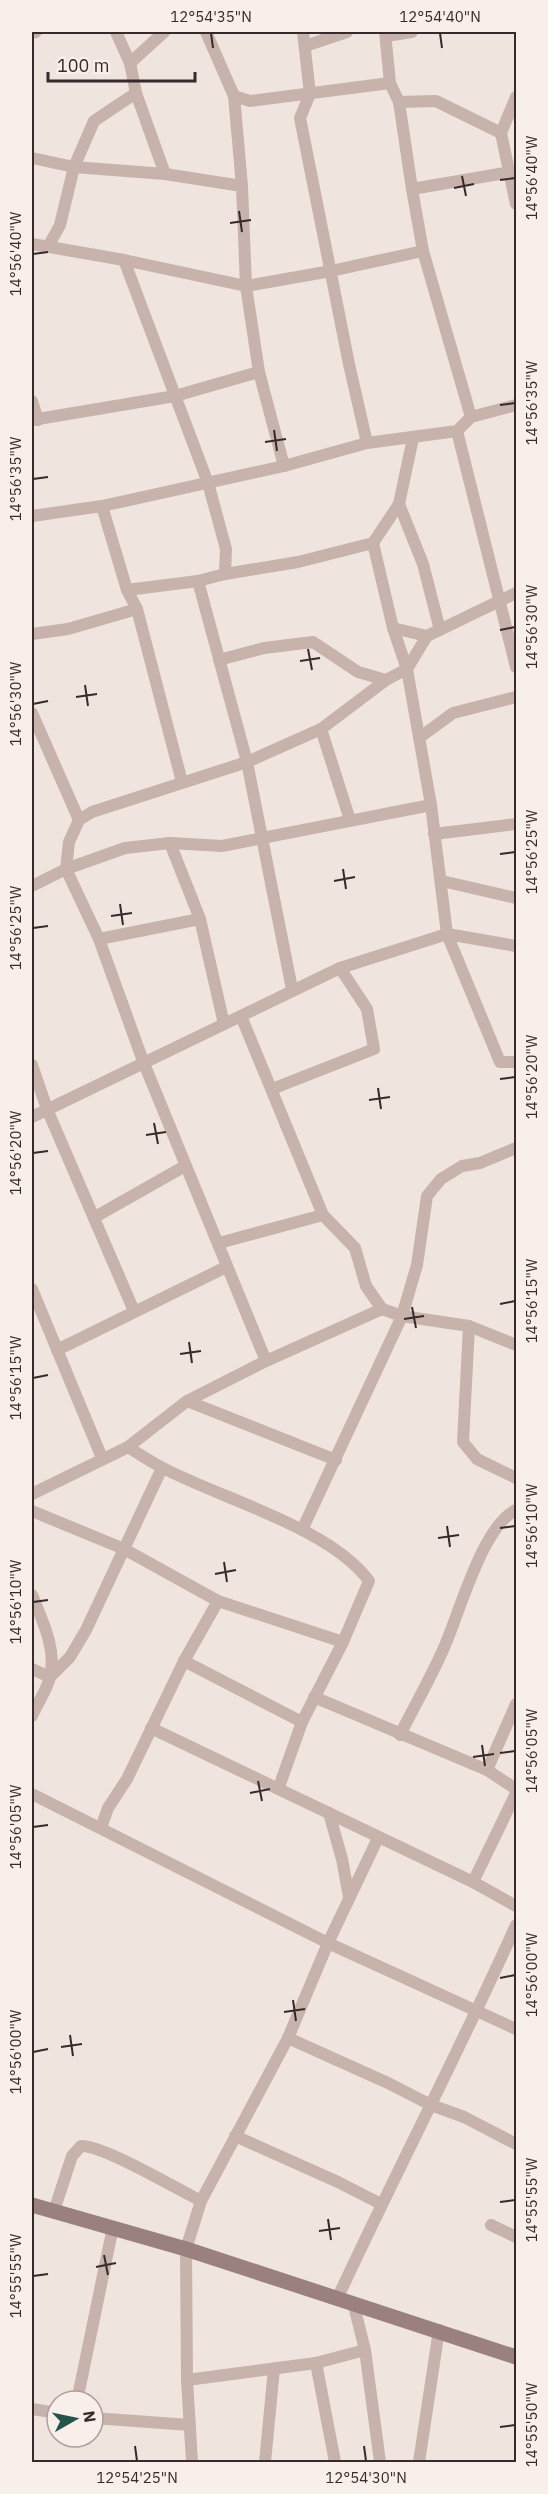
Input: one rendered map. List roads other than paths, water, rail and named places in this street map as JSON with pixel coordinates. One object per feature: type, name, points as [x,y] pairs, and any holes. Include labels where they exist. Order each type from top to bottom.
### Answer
[{"type":"main road","points":[[32,2205],[113,2227],[339,2297],[354,2306],[439,2330],[516,2357]]},
{"type":"street","points":[[32,33],[36,32]]},
{"type":"street","points":[[116,32],[130,63],[136,93],[165,174]]},
{"type":"street","points":[[130,63],[164,32]]},
{"type":"street","points":[[206,32],[234,96],[242,186],[246,286],[259,372],[284,466]]},
{"type":"street","points":[[303,32],[310,94],[300,118],[367,443]]},
{"type":"street","points":[[305,46],[347,32]]},
{"type":"street","points":[[412,32],[385,34],[390,83],[399,102],[423,251],[471,417]]},
{"type":"street","points":[[234,96],[250,101],[390,83]]},
{"type":"street","points":[[48,247],[60,225],[74,167],[94,121],[136,93]]},
{"type":"street","points":[[516,97],[501,133],[513,171],[516,204]]},
{"type":"street","points":[[399,102],[436,101],[501,133]]},
{"type":"street","points":[[32,158],[74,167],[165,174],[242,186]]},
{"type":"street","points":[[412,189],[513,171]]},
{"type":"street","points":[[32,244],[124,260],[246,286],[423,251]]},
{"type":"street","points":[[124,260],[208,483],[226,549],[225,574]]},
{"type":"street","points":[[32,401],[35,420],[174,396],[259,372]]},
{"type":"street","points":[[32,516],[102,507],[284,466],[367,443],[457,431],[471,417],[516,405]]},
{"type":"street","points":[[457,431],[516,667]]},
{"type":"street","points":[[127,590],[198,581],[225,574],[298,562],[372,543],[399,504],[413,438]]},
{"type":"street","points":[[399,504],[423,564],[440,630]]},
{"type":"street","points":[[102,507],[127,590],[137,609],[182,782]]},
{"type":"street","points":[[372,543],[393,628],[407,669],[442,881],[447,934],[500,1062],[516,1062]]},
{"type":"street","points":[[198,581],[247,762],[292,989]]},
{"type":"street","points":[[266,1361],[143,1061],[99,939],[66,869],[69,842],[79,820],[92,812],[247,762],[321,729],[386,680],[407,669],[427,636],[516,593]]},
{"type":"street","points":[[32,634],[68,629],[137,609]]},
{"type":"street","points":[[393,628],[427,636]]},
{"type":"street","points":[[219,660],[264,648],[313,642],[358,672],[386,680]]},
{"type":"street","points":[[419,738],[453,713],[516,697]]},
{"type":"street","points":[[32,713],[79,820]]},
{"type":"street","points":[[321,729],[350,820]]},
{"type":"street","points":[[32,886],[66,869],[125,848],[170,843],[222,846],[430,805]]},
{"type":"street","points":[[434,834],[516,824]]},
{"type":"street","points":[[170,843],[200,919],[224,1024]]},
{"type":"street","points":[[442,881],[516,898]]},
{"type":"street","points":[[99,939],[200,919]]},
{"type":"street","points":[[32,1117],[143,1061],[340,968],[447,934],[516,946]]},
{"type":"street","points":[[272,1089],[374,1049],[367,1009],[340,968]]},
{"type":"street","points":[[241,1016],[323,1215],[355,1248],[366,1286],[382,1309],[402,1316],[470,1326],[516,1345]]},
{"type":"street","points":[[32,1065],[47,1109],[134,1311]]},
{"type":"street","points":[[302,1530],[402,1316],[417,1265],[427,1196],[441,1179],[462,1166],[480,1163],[516,1148]]},
{"type":"street","points":[[95,1217],[185,1166]]},
{"type":"street","points":[[219,1243],[323,1215]]},
{"type":"street","points":[[57,1350],[226,1267]]},
{"type":"street","points":[[32,1289],[102,1458]]},
{"type":"street","points":[[32,1494],[128,1447],[187,1401],[266,1361],[382,1309]]},
{"type":"street","points":[[470,1326],[463,1442],[477,1459],[516,1478]]},
{"type":"street","points":[[187,1401],[336,1460]]},
{"type":"street","points":[[128,1447],[162,1468],[302,1530],[339,1551],[358,1566],[369,1581],[343,1642],[302,1722],[279,1787]]},
{"type":"street","points":[[32,1716],[50,1677],[70,1657],[86,1630],[162,1468]]},
{"type":"street","points":[[400,1735],[443,1651],[467,1586],[487,1544],[508,1514],[516,1510]]},
{"type":"street","points":[[32,1511],[124,1549],[218,1601],[343,1642]]},
{"type":"street","points":[[32,1595],[46,1631],[51,1657],[50,1677]]},
{"type":"street","points":[[101,1828],[108,1808],[127,1779],[184,1661],[218,1601]]},
{"type":"street","points":[[184,1661],[302,1722]]},
{"type":"street","points":[[32,1669],[50,1677]]},
{"type":"street","points":[[314,1697],[487,1770],[516,1791],[473,1882]]},
{"type":"street","points":[[487,1770],[516,1704]]},
{"type":"street","points":[[151,1728],[279,1787],[378,1838],[473,1882],[516,1906]]},
{"type":"street","points":[[32,1794],[328,1943],[516,2029]]},
{"type":"street","points":[[329,1813],[342,1859],[349,1898]]},
{"type":"street","points":[[192,2463],[187,2380],[186,2249],[201,2201],[288,2038],[328,1943],[378,1838]]},
{"type":"street","points":[[339,2297],[381,2204],[477,2011],[516,1924]]},
{"type":"street","points":[[288,2038],[431,2105],[464,2117],[516,2144]]},
{"type":"street","points":[[235,2136],[381,2204]]},
{"type":"street","points":[[54,2211],[72,2156],[81,2146],[90,2146],[110,2155],[201,2201]]},
{"type":"street","points":[[491,2225],[516,2237]]},
{"type":"street","points":[[79,2389],[113,2227]]},
{"type":"street","points":[[354,2306],[365,2350],[380,2463]]},
{"type":"street","points":[[419,2463],[439,2330]]},
{"type":"street","points":[[187,2380],[316,2363],[365,2350]]},
{"type":"street","points":[[316,2363],[335,2463]]},
{"type":"street","points":[[265,2463],[274,2368]]},
{"type":"street","points":[[105,2419],[190,2425]]}]
